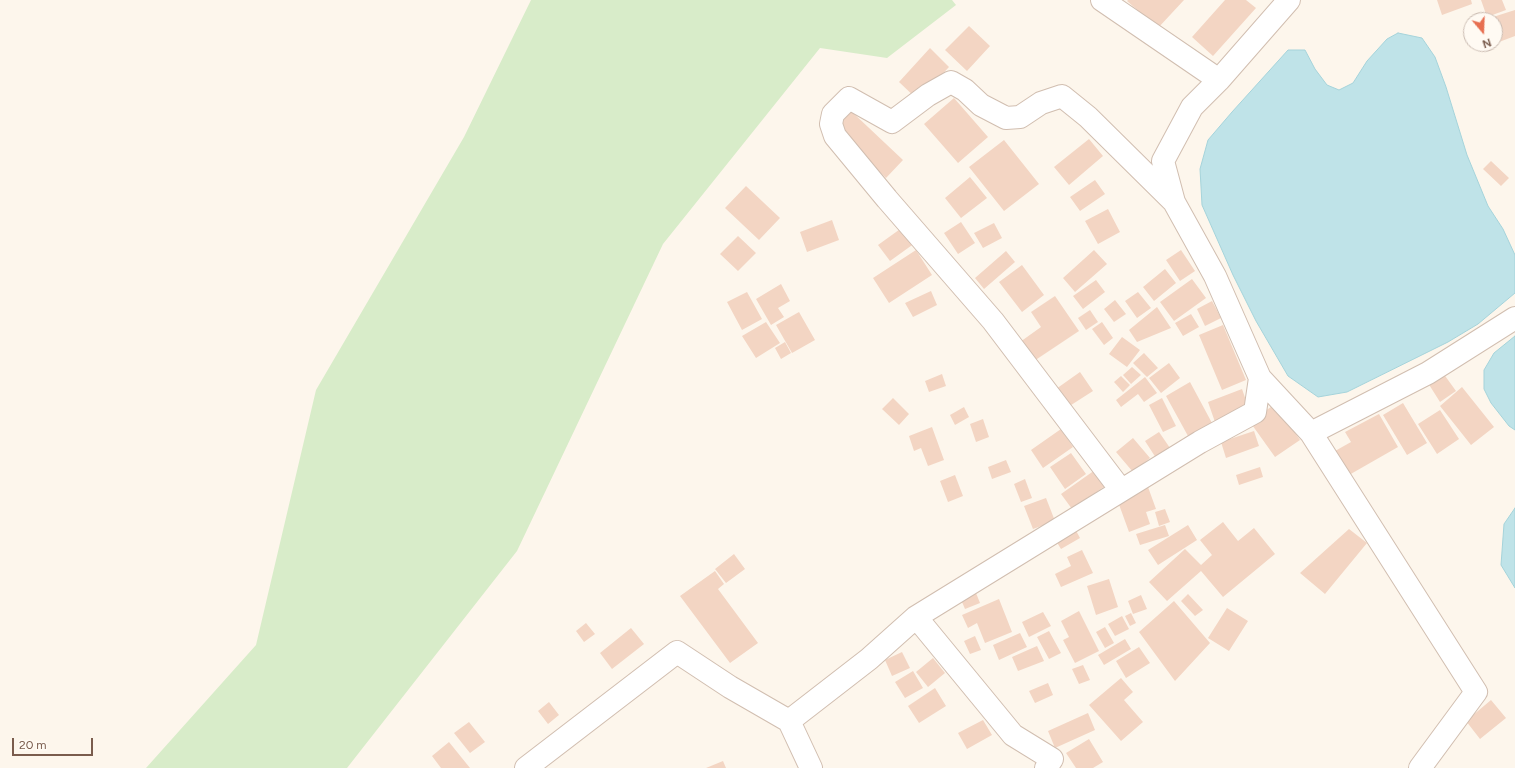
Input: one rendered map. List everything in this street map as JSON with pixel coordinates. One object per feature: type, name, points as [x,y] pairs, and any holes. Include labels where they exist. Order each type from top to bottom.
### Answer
[{"type":"street","points":[[1102,0],[1219,80]]},
{"type":"street","points":[[1289,0],[1219,80],[1192,107],[1163,161],[1174,202],[1216,276],[1260,378],[1311,433],[1476,692],[1420,768]]},
{"type":"street","points":[[1121,490],[993,321],[887,199],[835,136],[831,124],[833,114],[849,98],[892,122],[928,95],[951,82],[965,90],[981,105],[1006,118],[1020,117],[1041,103],[1062,96],[1088,117],[1174,202]]},
{"type":"street","points":[[1311,433],[1428,373],[1515,318]]},
{"type":"street","points":[[789,721],[869,660],[916,617],[1200,442],[1255,412],[1260,378]]},
{"type":"street","points":[[916,617],[1013,735],[1052,759],[1046,768]]},
{"type":"street","points":[[526,768],[677,652],[730,687],[789,721],[811,768]]},
{"type":"green space","points":[[531,0],[952,0],[956,5],[887,58],[820,48],[663,244],[517,551],[347,768],[146,768],[256,645],[316,390],[464,137]]},
{"type":"water","points":[[1398,33],[1422,38],[1435,57],[1467,155],[1488,206],[1503,229],[1515,255],[1515,293],[1478,324],[1448,342],[1347,392],[1318,397],[1288,376],[1256,321],[1233,275],[1202,205],[1200,169],[1208,140],[1288,50],[1305,50],[1315,69],[1327,85],[1339,90],[1353,83],[1367,61],[1387,39]]},
{"type":"water","points":[[1515,336],[1515,430],[1509,426],[1491,403],[1484,389],[1484,370],[1494,353]]},
{"type":"water","points":[[1515,508],[1515,588],[1501,565],[1504,524]]},
{"type":"building","points":[[1184,0],[1158,28],[1127,1]]},
{"type":"building","points":[[1225,0],[1246,0],[1256,8],[1213,56],[1192,37]]},
{"type":"building","points":[[1437,0],[1471,0],[1472,4],[1442,15]]},
{"type":"building","points":[[1481,0],[1502,0],[1506,10],[1501,12],[1485,12]]},
{"type":"building","points":[[1515,10],[1515,36],[1503,40],[1503,14]]},
{"type":"building","points":[[969,26],[990,46],[967,71],[945,50]]},
{"type":"building","points":[[930,48],[949,67],[918,100],[899,82]]},
{"type":"building","points":[[954,98],[988,137],[958,163],[924,124]]},
{"type":"building","points":[[851,111],[903,160],[886,178],[834,128]]},
{"type":"building","points":[[1089,139],[1103,156],[1069,185],[1054,167]]},
{"type":"building","points":[[1004,140],[1039,184],[1004,211],[969,167]]},
{"type":"building","points":[[1491,161],[1509,178],[1501,186],[1483,169]]},
{"type":"building","points":[[970,177],[987,198],[961,218],[945,198]]},
{"type":"building","points":[[1095,180],[1105,194],[1080,211],[1070,197]]},
{"type":"building","points":[[746,186],[780,218],[759,240],[725,208]]},
{"type":"building","points":[[1108,209],[1120,232],[1098,244],[1085,221]]},
{"type":"building","points":[[832,220],[839,240],[807,252],[800,232]]},
{"type":"building","points":[[961,222],[975,243],[958,254],[944,233]]},
{"type":"building","points":[[994,223],[1002,238],[983,248],[974,233]]},
{"type":"building","points":[[903,227],[915,243],[890,261],[878,245]]},
{"type":"building","points":[[738,236],[756,253],[738,271],[720,254]]},
{"type":"building","points":[[916,250],[932,275],[889,303],[873,278]]},
{"type":"building","points":[[1094,250],[1107,264],[1075,292],[1063,278]]},
{"type":"building","points":[[1181,250],[1195,271],[1180,281],[1166,260]]},
{"type":"building","points":[[1006,251],[1015,262],[984,289],[975,278]]},
{"type":"building","points":[[1022,265],[1044,295],[1022,312],[999,282]]},
{"type":"building","points":[[1165,269],[1176,283],[1154,301],[1143,287]]},
{"type":"building","points":[[1192,279],[1206,298],[1174,321],[1160,302]]},
{"type":"building","points":[[1096,280],[1105,292],[1083,309],[1073,296]]},
{"type":"building","points":[[781,284],[790,301],[778,308],[784,317],[771,325],[756,299]]},
{"type":"building","points":[[931,291],[937,305],[913,317],[905,303]]},
{"type":"building","points":[[747,292],[762,319],[742,330],[727,302]]},
{"type":"building","points":[[1138,292],[1151,308],[1137,318],[1125,301]]},
{"type":"building","points":[[1055,296],[1079,331],[1034,361],[1020,342],[1041,327],[1031,312]]},
{"type":"building","points":[[1115,300],[1126,314],[1114,322],[1104,309]]},
{"type":"building","points":[[1212,301],[1221,318],[1205,326],[1197,309]]},
{"type":"building","points":[[1157,307],[1171,328],[1137,342],[1129,330]]},
{"type":"building","points":[[1090,310],[1098,322],[1086,330],[1078,318]]},
{"type":"building","points":[[799,312],[815,340],[792,353],[776,325]]},
{"type":"building","points":[[1191,314],[1199,327],[1183,336],[1175,323]]},
{"type":"building","points":[[766,322],[780,343],[756,358],[742,336]]},
{"type":"building","points":[[1102,322],[1113,338],[1104,345],[1092,329]]},
{"type":"building","points":[[1223,325],[1246,380],[1222,390],[1199,335]]},
{"type":"building","points":[[1122,337],[1140,350],[1127,367],[1109,354]]},
{"type":"building","points":[[785,342],[791,353],[781,359],[775,348]]},
{"type":"building","points":[[1144,353],[1158,368],[1147,377],[1133,363]]},
{"type":"building","points":[[1169,363],[1180,378],[1161,393],[1149,378]]},
{"type":"building","points":[[1132,367],[1141,375],[1131,384],[1123,375]]},
{"type":"building","points":[[1080,372],[1093,391],[1068,407],[1056,389]]},
{"type":"building","points":[[1443,373],[1456,391],[1440,402],[1428,383]]},
{"type":"building","points":[[942,374],[946,386],[929,392],[925,381]]},
{"type":"building","points":[[1121,376],[1130,385],[1123,392],[1114,382]]},
{"type":"building","points":[[1145,377],[1157,393],[1144,402],[1138,394],[1121,407],[1116,400]]},
{"type":"building","points":[[1190,382],[1212,423],[1188,436],[1166,396]]},
{"type":"building","points":[[1462,387],[1494,427],[1471,445],[1440,406]]},
{"type":"building","points":[[1242,389],[1249,409],[1215,422],[1208,402]]},
{"type":"building","points":[[893,398],[909,414],[899,425],[882,409]]},
{"type":"building","points":[[1162,398],[1176,426],[1163,432],[1149,405]]},
{"type":"building","points":[[1403,403],[1427,443],[1407,455],[1383,415]]},
{"type":"building","points":[[1275,404],[1300,440],[1275,457],[1250,422]]},
{"type":"building","points":[[964,407],[969,417],[955,425],[950,415]]},
{"type":"building","points":[[1440,410],[1459,439],[1437,454],[1418,424]]},
{"type":"building","points":[[1379,414],[1398,447],[1342,479],[1328,455],[1351,442],[1345,432]]},
{"type":"building","points":[[983,419],[989,437],[976,442],[970,424]]},
{"type":"building","points":[[932,427],[944,460],[928,466],[921,448],[914,451],[909,436]]},
{"type":"building","points":[[1061,429],[1073,447],[1043,468],[1031,450]]},
{"type":"building","points":[[1254,431],[1259,446],[1226,458],[1221,442]]},
{"type":"building","points":[[1159,432],[1170,448],[1156,458],[1145,441]]},
{"type":"building","points":[[1133,438],[1150,458],[1133,472],[1116,452]]},
{"type":"building","points":[[1071,453],[1086,474],[1065,489],[1050,467]]},
{"type":"building","points":[[1006,460],[1011,472],[992,479],[988,467]]},
{"type":"building","points":[[1260,467],[1263,477],[1239,485],[1236,475]]},
{"type":"building","points":[[1095,470],[1105,486],[1072,509],[1061,494]]},
{"type":"building","points":[[955,475],[963,496],[948,502],[940,481]]},
{"type":"building","points":[[1025,479],[1032,498],[1021,502],[1014,484]]},
{"type":"building","points":[[1148,487],[1156,509],[1146,512],[1150,524],[1129,532],[1117,499]]},
{"type":"building","points":[[1046,498],[1055,521],[1033,529],[1024,506]]},
{"type":"building","points":[[1165,509],[1170,522],[1159,526],[1155,512]]},
{"type":"building","points":[[1223,522],[1238,541],[1254,528],[1275,554],[1223,597],[1201,571],[1167,601],[1149,582],[1185,549],[1201,565],[1212,555],[1200,540]]},
{"type":"building","points":[[1073,525],[1080,538],[1061,549],[1053,536]]},
{"type":"building","points":[[1165,525],[1169,536],[1140,545],[1136,534]]},
{"type":"building","points":[[1188,525],[1197,540],[1158,565],[1148,550]]},
{"type":"building","points":[[1349,529],[1367,543],[1325,594],[1300,573]]},
{"type":"building","points":[[1082,550],[1093,573],[1061,587],[1055,574],[1071,566],[1067,557]]},
{"type":"building","points":[[734,554],[745,569],[726,583],[715,569]]},
{"type":"building","points":[[715,571],[724,584],[718,589],[758,643],[730,663],[680,596]]},
{"type":"building","points":[[1109,579],[1118,607],[1096,615],[1087,586]]},
{"type":"building","points":[[974,588],[980,603],[965,609],[959,595]]},
{"type":"building","points":[[1188,594],[1203,610],[1195,616],[1181,601]]},
{"type":"building","points":[[1141,595],[1147,609],[1133,614],[1128,601]]},
{"type":"building","points":[[999,599],[1012,632],[985,643],[977,623],[968,628],[962,615]]},
{"type":"building","points":[[1174,601],[1210,643],[1175,681],[1139,632]]},
{"type":"building","points":[[1227,608],[1248,621],[1229,651],[1208,638]]},
{"type":"building","points":[[1079,611],[1099,651],[1075,663],[1063,640],[1069,637],[1061,621]]},
{"type":"building","points":[[1043,612],[1051,626],[1029,637],[1022,622]]},
{"type":"building","points":[[1131,613],[1136,623],[1130,626],[1125,616]]},
{"type":"building","points":[[1122,616],[1129,629],[1115,636],[1108,624]]},
{"type":"building","points":[[586,623],[595,634],[584,642],[576,631]]},
{"type":"building","points":[[1105,627],[1114,643],[1105,648],[1096,632]]},
{"type":"building","points":[[631,628],[644,644],[612,669],[600,653]]},
{"type":"building","points":[[1049,631],[1061,653],[1049,659],[1037,637]]},
{"type":"building","points":[[1020,633],[1027,647],[999,660],[993,645]]},
{"type":"building","points":[[975,636],[981,650],[970,654],[964,641]]},
{"type":"building","points":[[1125,639],[1131,649],[1104,665],[1098,655]]},
{"type":"building","points":[[1037,646],[1044,661],[1018,671],[1012,657]]},
{"type":"building","points":[[1139,647],[1150,663],[1126,678],[1116,661]]},
{"type":"building","points":[[902,652],[910,668],[892,676],[885,660]]},
{"type":"building","points":[[933,658],[945,673],[928,687],[916,672]]},
{"type":"building","points":[[1083,665],[1090,680],[1079,684],[1072,669]]},
{"type":"building","points":[[913,671],[923,688],[905,698],[895,682]]},
{"type":"building","points":[[1121,678],[1133,692],[1124,700],[1143,722],[1121,741],[1089,705]]},
{"type":"building","points":[[1048,683],[1053,695],[1035,703],[1029,691]]},
{"type":"building","points":[[935,688],[946,706],[919,723],[908,706]]},
{"type":"building","points":[[1491,700],[1506,718],[1480,739],[1466,721]]},
{"type":"building","points":[[549,702],[559,715],[548,724],[538,711]]},
{"type":"building","points":[[1088,713],[1095,730],[1055,748],[1048,731]]},
{"type":"building","points":[[983,720],[992,735],[967,749],[958,733]]},
{"type":"building","points":[[469,722],[485,742],[470,753],[454,733]]},
{"type":"building","points":[[1089,739],[1103,762],[1093,768],[1076,768],[1066,753]]},
{"type":"building","points":[[449,742],[470,768],[441,768],[432,756]]},
{"type":"building","points":[[723,761],[726,768],[706,768]]}]
